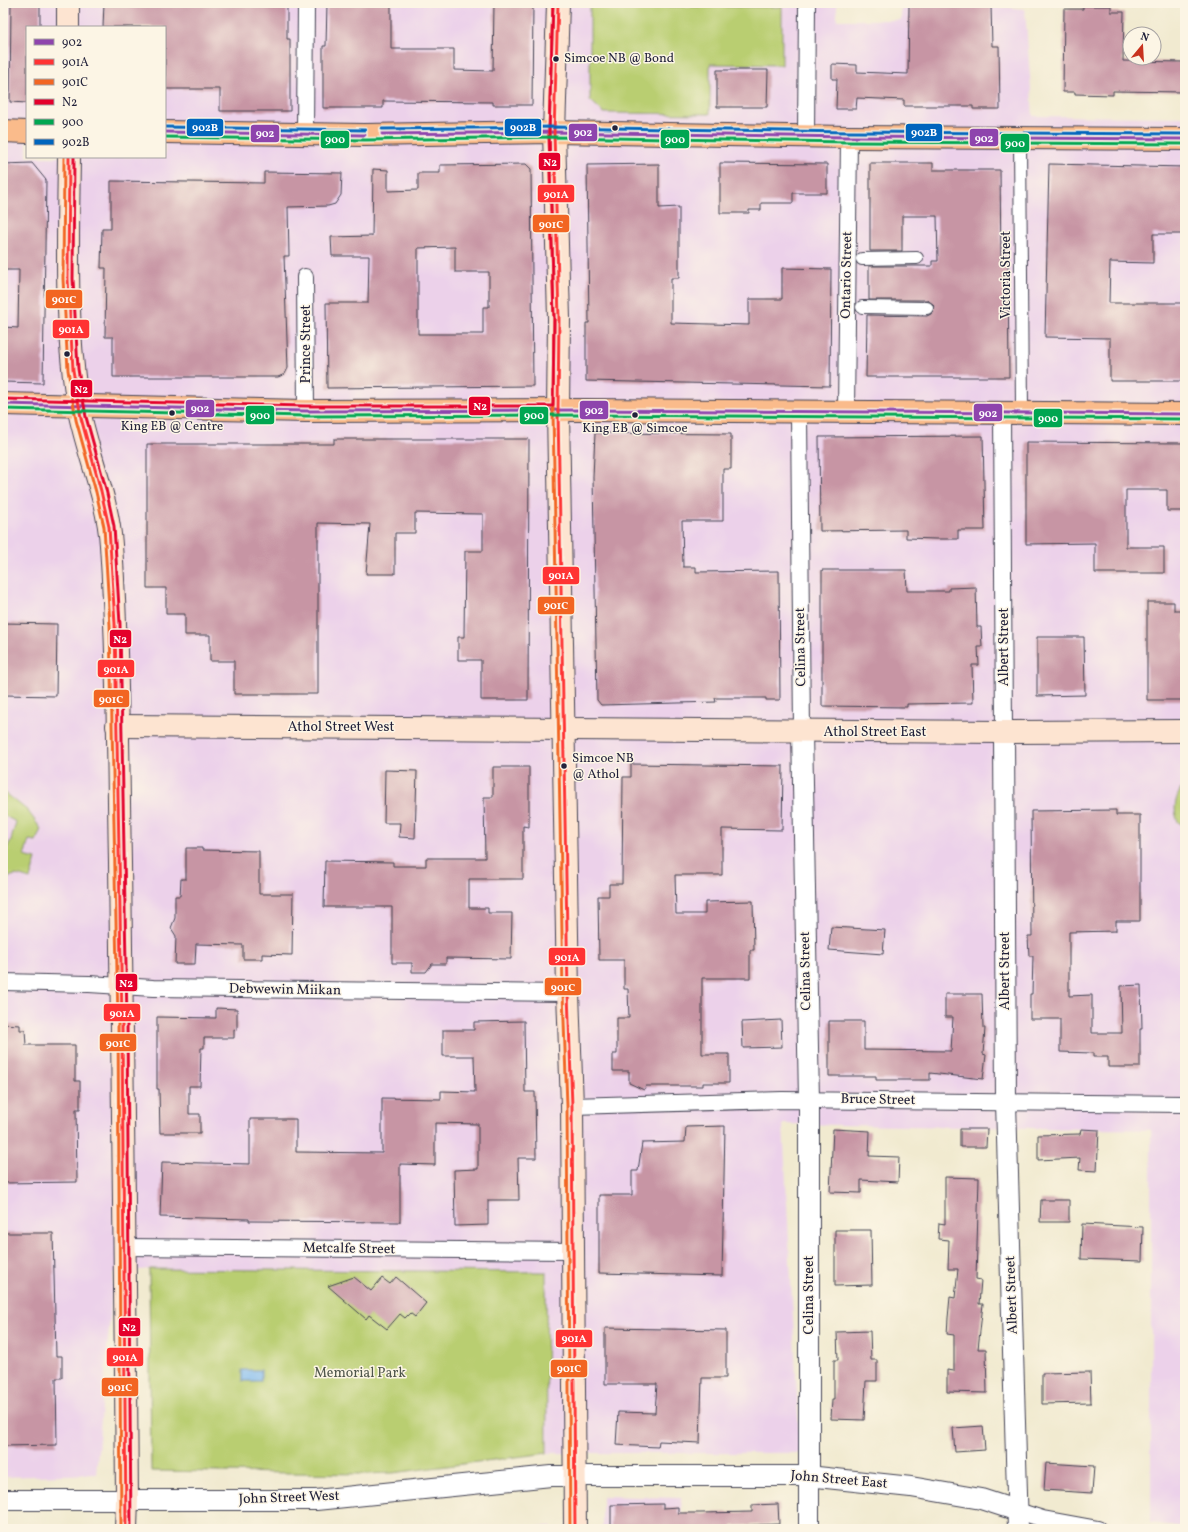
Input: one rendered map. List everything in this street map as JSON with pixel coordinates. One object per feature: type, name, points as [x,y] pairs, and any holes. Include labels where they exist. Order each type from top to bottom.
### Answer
[{"type":"main road","points":[[68,3],[68,26]]},
{"type":"main road","points":[[558,3],[554,132],[559,319],[558,411],[568,994],[572,1106],[575,1529]]},
{"type":"main road","points":[[3,131],[26,132]]},
{"type":"main road","points":[[166,132],[382,134],[554,132],[849,137],[1185,139]]},
{"type":"main road","points":[[69,158],[68,296],[72,366],[78,405],[111,540],[117,726],[122,987],[127,1499],[126,1529]]},
{"type":"main road","points":[[3,404],[306,411],[799,413],[1012,412],[1185,414]]},
{"type":"main road","name":"Athol Street West","points":[[117,726],[564,728]]},
{"type":"main road","name":"Athol Street East","points":[[564,728],[598,730],[1004,732],[1185,731]]},
{"type":"street","points":[[305,133],[306,3]]},
{"type":"street","points":[[806,136],[807,3]]},
{"type":"street","name":"Ontario Street","points":[[846,412],[849,137]]},
{"type":"street","name":"Victoria Street","points":[[1012,412],[1020,137]]},
{"type":"street","points":[[862,259],[917,258]]},
{"type":"street","name":"Prince Street","points":[[305,277],[306,411]]},
{"type":"street","points":[[862,307],[927,308]]},
{"type":"street","name":"Albert Street","points":[[1012,412],[1004,732],[1006,1102],[1018,1520]]},
{"type":"street","name":"Celina Street","points":[[799,413],[802,731],[809,1100],[809,1529]]},
{"type":"street","name":"Debwewin Miikan","points":[[3,982],[89,984],[122,987],[568,994]]},
{"type":"street","name":"Bruce Street","points":[[572,1106],[809,1100],[1185,1104]]},
{"type":"street","name":"Metcalfe Street","points":[[125,1247],[574,1252]]},
{"type":"street","name":"John Street East","points":[[574,1476],[808,1476],[911,1487],[981,1499],[1018,1520],[1043,1519],[1098,1529]]},
{"type":"street","name":"John Street West","points":[[3,1500],[316,1500],[536,1477],[574,1476]]},
{"type":"shaded area","points":[[3,3],[837,3],[837,20],[901,20],[901,3],[951,3],[1025,9],[1033,116],[1185,117],[1185,1527],[1151,1523],[1151,1130],[783,1124],[800,1453],[547,1453],[546,1272],[149,1269],[114,1273],[96,1474],[3,1477]]},
{"type":"shaded area","points":[[602,1496],[681,1498],[683,1529],[602,1529]]},
{"type":"shaded area","points":[[552,1526],[552,1529],[452,1529],[452,1527]]},
{"type":"green space","points":[[590,6],[782,7],[782,65],[710,64],[710,114],[604,113],[590,100]]},
{"type":"green space","points":[[1185,783],[1185,826],[1178,822],[1175,806],[1179,792]]},
{"type":"green space","points":[[3,791],[28,811],[41,829],[36,841],[29,840],[24,856],[36,859],[30,879],[16,875],[3,882],[3,856],[11,840],[16,822],[3,815]]},
{"type":"green space","name":"Memorial Park","points":[[149,1269],[546,1272],[547,1453],[393,1473],[362,1474],[151,1471]]},
{"type":"water","points":[[242,1370],[261,1370],[261,1381],[242,1381]]},
{"type":"building","points":[[11,3],[40,3],[40,26],[26,26],[26,103],[10,102]]},
{"type":"building","points":[[104,3],[287,3],[287,39],[290,39],[290,111],[220,111],[220,89],[166,89],[166,26],[103,26]]},
{"type":"building","points":[[327,3],[391,3],[391,49],[454,49],[454,70],[493,71],[494,3],[533,3],[532,105],[493,105],[493,102],[383,101],[383,108],[323,108],[323,46],[326,46]]},
{"type":"building","points":[[909,5],[991,6],[992,46],[999,46],[1000,109],[973,109],[973,106],[904,106],[904,100],[857,98],[856,109],[836,109],[837,79],[832,79],[832,64],[857,65],[857,72],[908,74]]},
{"type":"building","points":[[1083,6],[1111,6],[1111,12],[1124,12],[1124,26],[1122,26],[1122,66],[1162,66],[1162,62],[1185,62],[1185,92],[1113,91],[1113,95],[1075,94],[1075,92],[1063,92],[1064,9],[1083,9]]},
{"type":"building","points":[[717,70],[768,70],[767,107],[717,107]]},
{"type":"building","points":[[32,163],[46,180],[43,383],[3,382],[3,327],[18,328],[19,270],[3,270],[3,164]]},
{"type":"building","points":[[720,163],[827,164],[827,193],[793,193],[793,203],[761,203],[761,210],[749,210],[749,213],[720,213]]},
{"type":"building","points":[[870,163],[933,163],[933,170],[1000,170],[1001,261],[1008,261],[1009,377],[866,377],[867,315],[927,316],[931,314],[934,308],[933,304],[927,300],[869,300],[869,266],[932,266],[932,261],[938,261],[937,216],[902,216],[902,251],[870,251]]},
{"type":"building","points":[[526,164],[531,169],[533,386],[327,388],[326,303],[368,303],[369,256],[332,256],[331,237],[372,236],[373,169],[388,170],[388,191],[418,190],[418,173],[440,173],[440,165]],"holes":[[[455,247],[455,272],[489,272],[489,307],[483,307],[483,334],[418,334],[418,248]]]},
{"type":"building","points":[[659,164],[659,208],[679,207],[679,278],[671,278],[671,323],[749,325],[749,299],[782,299],[782,268],[831,269],[830,386],[586,381],[586,323],[589,323],[587,165]]},
{"type":"building","points":[[1049,164],[1185,167],[1185,234],[1153,234],[1153,263],[1110,262],[1109,303],[1185,303],[1185,381],[1110,381],[1110,338],[1045,337]]},
{"type":"building","points":[[264,172],[342,173],[341,195],[335,204],[328,206],[288,207],[289,256],[284,256],[288,368],[285,374],[278,377],[113,377],[113,337],[105,337],[106,268],[101,268],[102,229],[111,229],[111,181],[264,183]]},
{"type":"building","points":[[595,433],[731,434],[731,469],[723,469],[723,521],[682,521],[683,567],[696,567],[696,572],[779,571],[780,700],[766,700],[766,698],[715,698],[716,702],[601,705],[597,700],[593,477]]},
{"type":"building","points":[[983,436],[985,530],[958,530],[958,539],[906,538],[906,530],[820,531],[819,437]]},
{"type":"building","points":[[334,439],[529,439],[528,700],[481,700],[481,660],[458,660],[458,637],[464,637],[465,551],[483,551],[483,514],[415,513],[415,533],[395,533],[395,574],[366,574],[370,524],[318,523],[318,694],[234,694],[234,661],[210,661],[210,635],[185,635],[185,614],[166,614],[166,588],[147,588],[147,444],[334,444]]},
{"type":"building","points":[[1026,442],[1185,443],[1185,511],[1167,511],[1167,490],[1126,490],[1126,547],[1164,547],[1164,573],[1095,573],[1095,543],[1026,544]]},
{"type":"building","points":[[822,570],[906,570],[907,591],[949,591],[949,588],[976,587],[977,627],[981,627],[982,647],[978,647],[979,665],[972,665],[973,703],[907,704],[907,707],[822,706]]},
{"type":"building","points":[[1147,602],[1174,602],[1174,610],[1185,610],[1185,700],[1147,700]]},
{"type":"building","points":[[3,623],[57,624],[56,696],[3,695]]},
{"type":"building","points":[[1037,637],[1084,637],[1085,695],[1037,696]]},
{"type":"building","points":[[631,764],[783,766],[782,830],[722,829],[722,875],[675,875],[676,914],[705,914],[705,902],[753,901],[754,950],[750,950],[750,978],[702,978],[702,1054],[729,1054],[729,1083],[703,1083],[703,1086],[646,1086],[644,1090],[629,1083],[629,1071],[613,1071],[613,1054],[617,1054],[617,1018],[629,1018],[628,989],[624,989],[624,960],[599,960],[598,896],[609,896],[609,884],[622,884],[623,777],[631,777]]},
{"type":"building","points":[[493,767],[529,767],[529,827],[523,826],[523,879],[469,879],[469,908],[488,908],[488,913],[512,913],[511,959],[446,958],[446,964],[432,964],[426,972],[412,972],[412,963],[392,963],[392,907],[324,907],[325,861],[393,862],[393,866],[426,866],[426,858],[485,858],[484,797],[493,797]]},
{"type":"building","points":[[385,770],[417,771],[415,838],[399,837],[400,823],[384,823]]},
{"type":"building","points":[[1116,810],[1116,815],[1140,815],[1140,921],[1116,921],[1116,931],[1069,932],[1069,996],[1092,995],[1092,1033],[1122,1033],[1121,986],[1141,985],[1142,1029],[1140,1029],[1140,1067],[1108,1067],[1108,1057],[1093,1057],[1093,1053],[1060,1052],[1060,1019],[1030,1019],[1033,956],[1029,956],[1028,936],[1032,936],[1031,811]]},
{"type":"building","points":[[186,848],[202,848],[202,850],[259,851],[259,894],[293,894],[292,955],[262,954],[262,959],[243,959],[243,945],[196,944],[195,964],[175,964],[176,936],[171,928],[175,918],[175,896],[180,896],[181,879],[186,879]]},
{"type":"building","points":[[831,927],[885,930],[883,954],[829,950]]},
{"type":"building","points":[[945,994],[982,994],[983,1028],[985,1028],[983,1054],[986,1055],[983,1079],[930,1073],[930,1080],[876,1080],[876,1076],[829,1076],[829,1021],[864,1021],[864,1050],[951,1051],[953,1017],[945,1017]]},
{"type":"building","points":[[216,1008],[237,1009],[237,1030],[234,1029],[234,1038],[204,1038],[204,1048],[201,1048],[200,1086],[189,1086],[189,1114],[200,1114],[200,1133],[160,1133],[159,1089],[157,1089],[157,1017],[216,1018]]},
{"type":"building","points":[[781,1020],[782,1047],[743,1048],[742,1022]]},
{"type":"building","points":[[524,1021],[525,1092],[535,1092],[536,1158],[518,1158],[519,1200],[488,1200],[488,1225],[455,1226],[454,1170],[478,1169],[478,1124],[435,1123],[435,1165],[400,1164],[400,1222],[249,1221],[249,1219],[160,1217],[162,1162],[250,1164],[250,1119],[296,1119],[296,1152],[382,1153],[382,1098],[441,1099],[441,1091],[475,1092],[474,1056],[443,1056],[443,1030],[474,1030],[474,1022]]},
{"type":"building","points":[[3,1024],[20,1025],[20,1030],[25,1030],[26,1045],[75,1045],[75,1081],[80,1081],[80,1109],[76,1109],[77,1182],[3,1183]]},
{"type":"building","points":[[725,1126],[722,1276],[599,1273],[599,1195],[632,1195],[632,1171],[638,1171],[642,1143],[685,1142],[686,1127]]},
{"type":"building","points":[[833,1129],[870,1131],[869,1156],[899,1157],[898,1182],[861,1180],[861,1193],[830,1192]]},
{"type":"building","points":[[960,1129],[987,1129],[986,1147],[960,1147]]},
{"type":"building","points":[[1081,1129],[1099,1130],[1097,1171],[1079,1170],[1080,1158],[1038,1160],[1038,1135],[1080,1134]]},
{"type":"building","points":[[945,1177],[979,1178],[976,1279],[981,1280],[979,1304],[983,1304],[978,1349],[986,1349],[987,1393],[947,1392],[947,1370],[954,1371],[954,1335],[947,1334],[948,1318],[950,1297],[955,1298],[958,1269],[948,1269],[949,1240],[938,1239],[939,1223],[945,1224]]},
{"type":"building","points":[[1041,1200],[1069,1200],[1069,1222],[1040,1222]]},
{"type":"building","points":[[1082,1224],[1143,1227],[1142,1261],[1081,1259]]},
{"type":"building","points":[[835,1230],[871,1230],[872,1285],[835,1286]]},
{"type":"building","points":[[3,1233],[53,1233],[56,1356],[62,1356],[62,1378],[56,1378],[57,1445],[3,1446]]},
{"type":"building","points":[[354,1277],[371,1291],[382,1278],[390,1284],[396,1277],[426,1303],[415,1317],[410,1313],[405,1318],[400,1314],[387,1329],[369,1315],[366,1319],[328,1286]]},
{"type":"building","points":[[605,1328],[726,1330],[726,1378],[702,1378],[700,1443],[659,1441],[658,1447],[616,1445],[618,1412],[655,1413],[657,1384],[605,1384]]},
{"type":"building","points":[[870,1331],[871,1360],[877,1360],[877,1381],[866,1381],[864,1420],[831,1419],[832,1400],[834,1400],[834,1360],[838,1360],[837,1332]]},
{"type":"building","points":[[1090,1372],[1091,1403],[1042,1404],[1042,1373]]},
{"type":"building","points":[[983,1426],[985,1450],[955,1452],[953,1428]]},
{"type":"building","points":[[1046,1463],[1094,1466],[1092,1493],[1044,1490]]},
{"type":"building","points":[[663,1504],[663,1508],[678,1507],[678,1513],[701,1513],[752,1512],[752,1505],[778,1504],[779,1524],[732,1526],[732,1529],[611,1529],[611,1505]]},
{"type":"transit line","name":"901C","points":[[553,3],[549,132],[554,319],[553,411],[563,993],[567,1106],[570,1529]]},
{"type":"transit line","name":"N2","points":[[3,399],[306,406],[553,406],[554,319],[549,132],[553,3]]},
{"type":"transit line","name":"901A","points":[[558,3],[554,132],[559,319],[558,411],[568,993],[572,1106],[575,1529]]},
{"type":"transit line","name":"902B","points":[[166,127],[365,130]]},
{"type":"transit line","name":"902B","points":[[382,129],[554,127],[849,132],[1185,134]]},
{"type":"transit line","name":"902","points":[[166,132],[365,135]]},
{"type":"transit line","name":"902","points":[[382,134],[554,132],[849,137],[1185,139]]},
{"type":"transit line","name":"900","points":[[166,137],[365,140],[554,137],[849,142],[1185,144]]},
{"type":"transit line","name":"901C","points":[[64,158],[63,279],[68,370],[76,420],[104,527],[110,625],[118,1022],[121,1529]]},
{"type":"transit line","name":"901A","points":[[69,158],[68,279],[73,370],[81,418],[101,491],[109,527],[115,624],[122,1022],[126,1529]]},
{"type":"transit line","name":"N2","points":[[74,158],[73,279],[78,369],[86,417],[106,489],[114,526],[120,624],[127,1022],[131,1529]]},
{"type":"transit line","name":"902","points":[[3,404],[306,411],[583,410],[1185,414]]},
{"type":"transit line","name":"900","points":[[3,409],[306,416],[583,415],[1185,419]]},
{"type":"place","name":"Simcoe NB @ Bond","points":[[556,59]]},
{"type":"place","name":"King EB @ Centre","points":[[172,413]]},
{"type":"place","name":"King EB @ Simcoe","points":[[635,415]]},
{"type":"place","name":"Simcoe NB @ Athol","points":[[564,766]]}]
